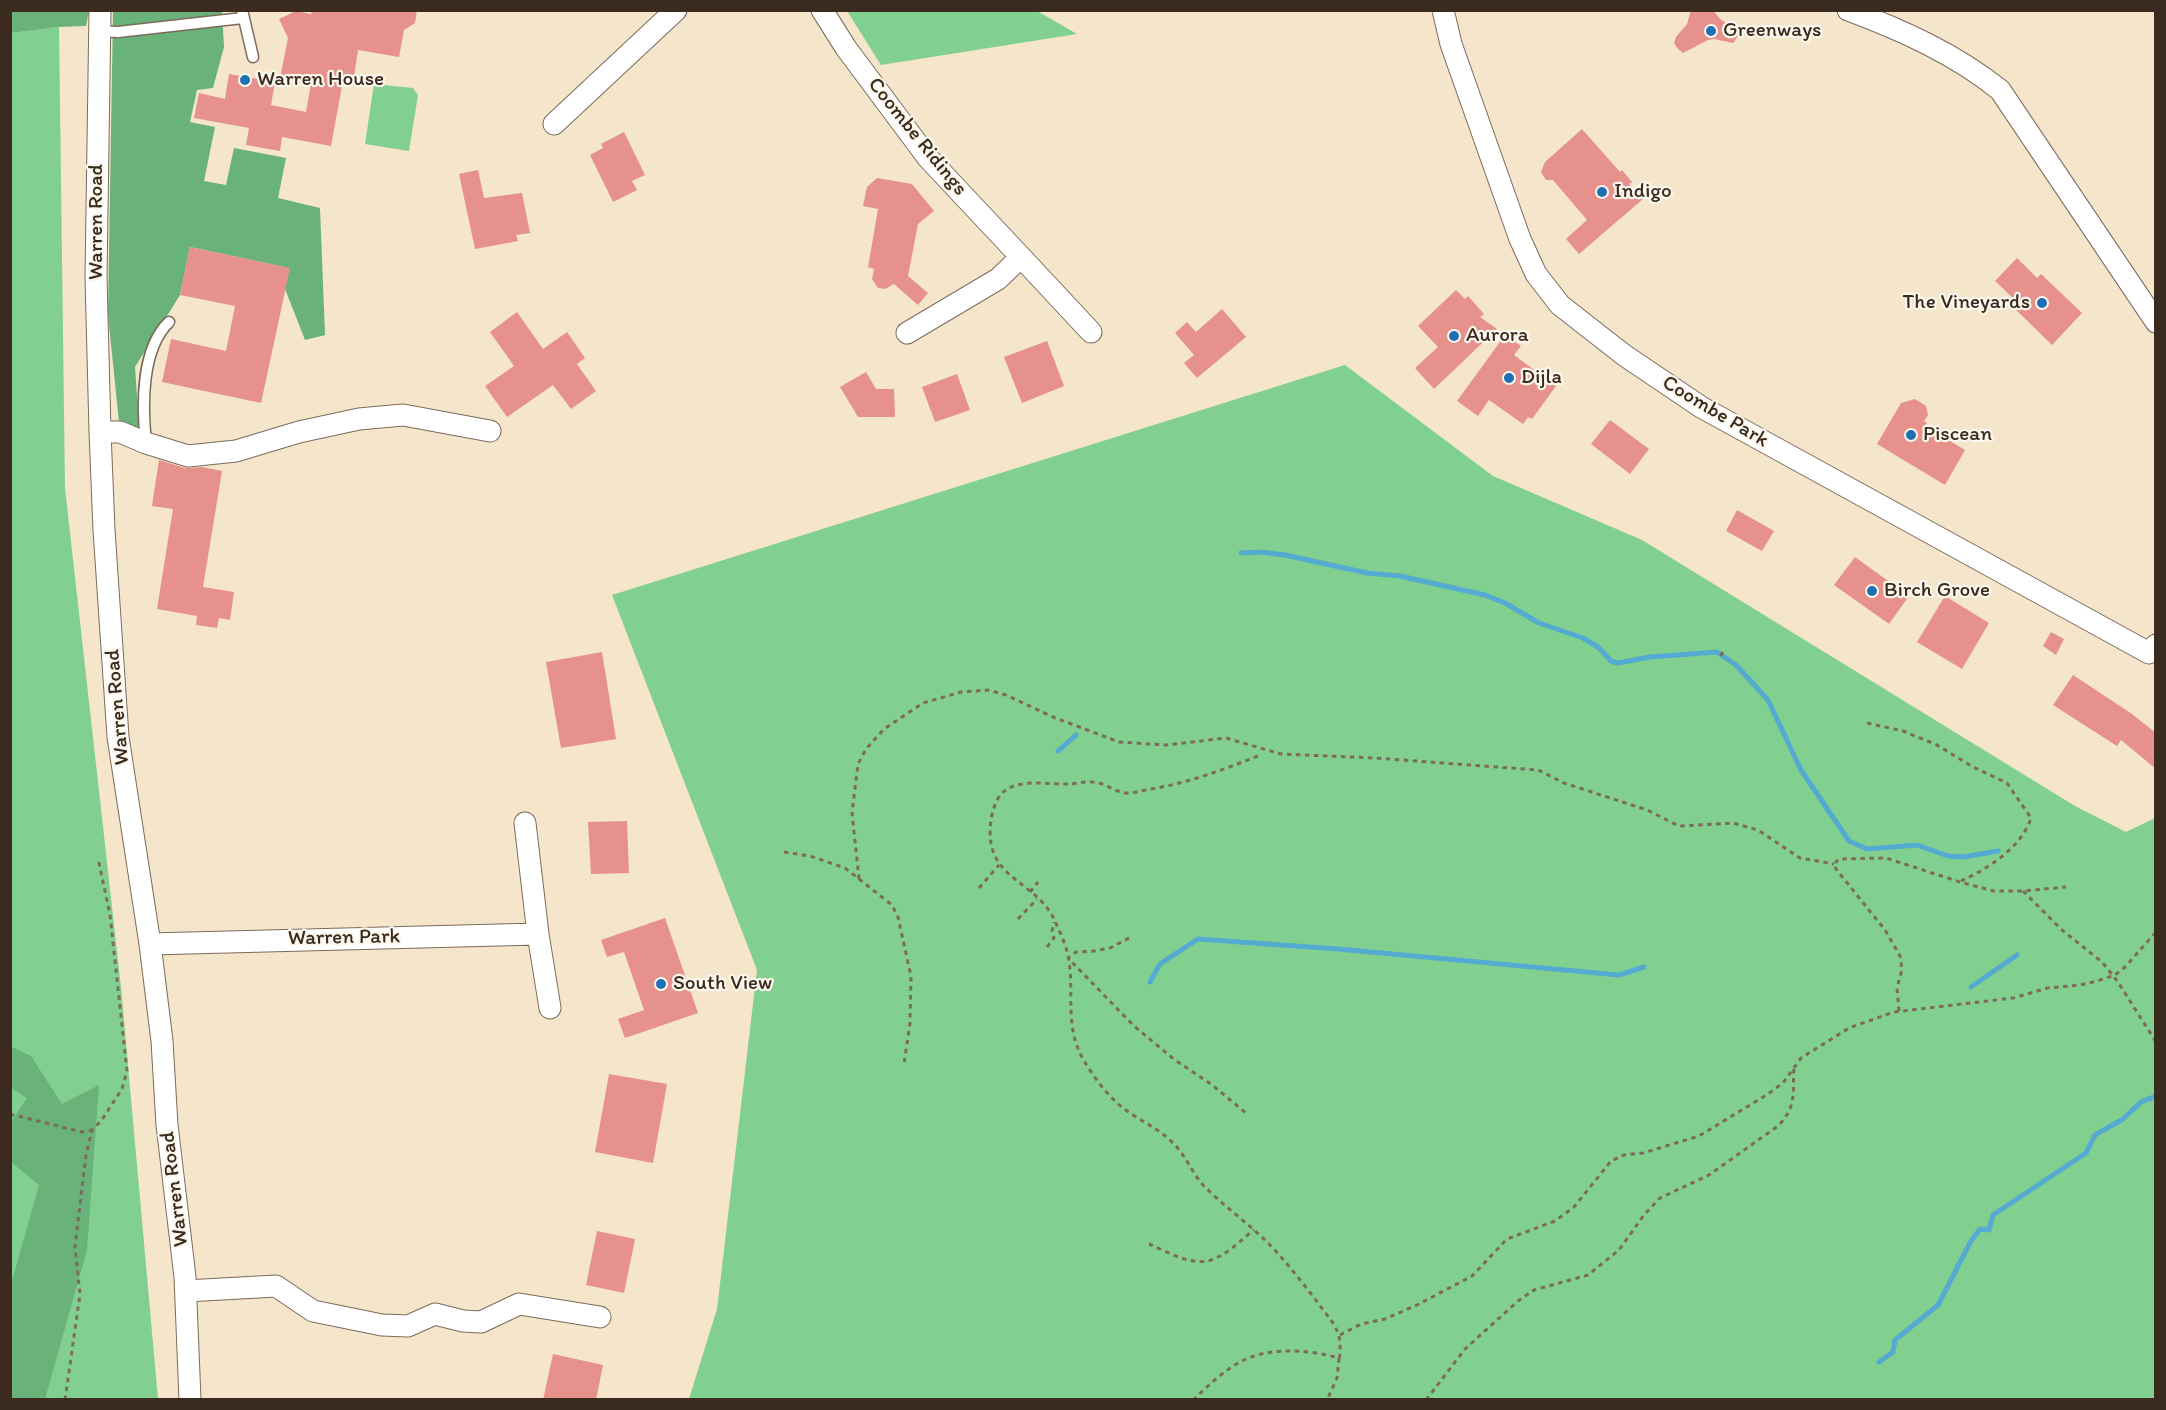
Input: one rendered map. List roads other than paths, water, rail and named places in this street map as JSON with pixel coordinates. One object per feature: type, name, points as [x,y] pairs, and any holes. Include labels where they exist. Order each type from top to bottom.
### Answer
[{"type":"street","points":[[554,124],[676,10]]},
{"type":"street","name":"Coombe Ridings","points":[[822,10],[846,48],[928,158],[1091,332]]},
{"type":"street","name":"Coombe Park","points":[[1443,10],[1451,44],[1520,239],[1536,274],[1560,305],[1624,355],[1701,407],[2154,652]]},
{"type":"street","points":[[1848,10],[1881,22],[1935,47],[1976,70],[2001,90],[2156,322]]},
{"type":"street","name":"Warren Road","points":[[99,21],[96,277],[100,432],[118,736],[150,944],[162,1041],[167,1125],[186,1291],[190,1400]]},
{"type":"street","points":[[907,333],[998,279],[1021,257]]},
{"type":"street","points":[[100,432],[120,432],[188,456],[236,451],[299,432],[358,419],[403,415],[490,431]]},
{"type":"street","points":[[525,823],[537,934],[550,1008]]},
{"type":"street","name":"Warren Park","points":[[150,944],[537,934]]},
{"type":"street","points":[[186,1291],[276,1286],[313,1311],[390,1325],[408,1326],[435,1314],[463,1321],[482,1322],[519,1304],[600,1317]]},
{"type":"lane","points":[[99,21],[118,32],[242,14],[253,57]]},
{"type":"lane","points":[[146,442],[143,395],[147,374],[154,345],[169,322]]},
{"type":"waterway","points":[[1241,553],[1260,552],[1285,555],[1367,573],[1400,576],[1485,595],[1505,603],[1539,623],[1583,638],[1598,647],[1611,661],[1618,663],[1650,657],[1717,652],[1736,665],[1768,700],[1801,770],[1849,841],[1867,849],[1917,845],[1948,856],[1964,857],[1998,851]]},
{"type":"waterway","points":[[1058,751],[1076,735]]},
{"type":"waterway","points":[[1150,982],[1160,964],[1198,939],[1338,949],[1619,975],[1644,967]]},
{"type":"waterway","points":[[1971,987],[2017,955]]},
{"type":"waterway","points":[[1879,1362],[1893,1352],[1895,1340],[1938,1305],[1971,1241],[1980,1229],[1989,1230],[1993,1215],[2086,1153],[2095,1135],[2123,1119],[2141,1102],[2156,1096]]},
{"type":"place","name":"Greenways","points":[[1711,31]]},
{"type":"place","name":"Warren House","points":[[245,80]]},
{"type":"place","name":"Indigo","points":[[1602,192]]},
{"type":"place","name":"The Vineyards","points":[[2042,303]]},
{"type":"place","name":"Aurora","points":[[1454,336]]},
{"type":"place","name":"Dijla","points":[[1509,378]]},
{"type":"place","name":"Piscean","points":[[1911,435]]},
{"type":"place","name":"Birch Grove","points":[[1872,591]]},
{"type":"place","name":"South View","points":[[661,984]]}]
